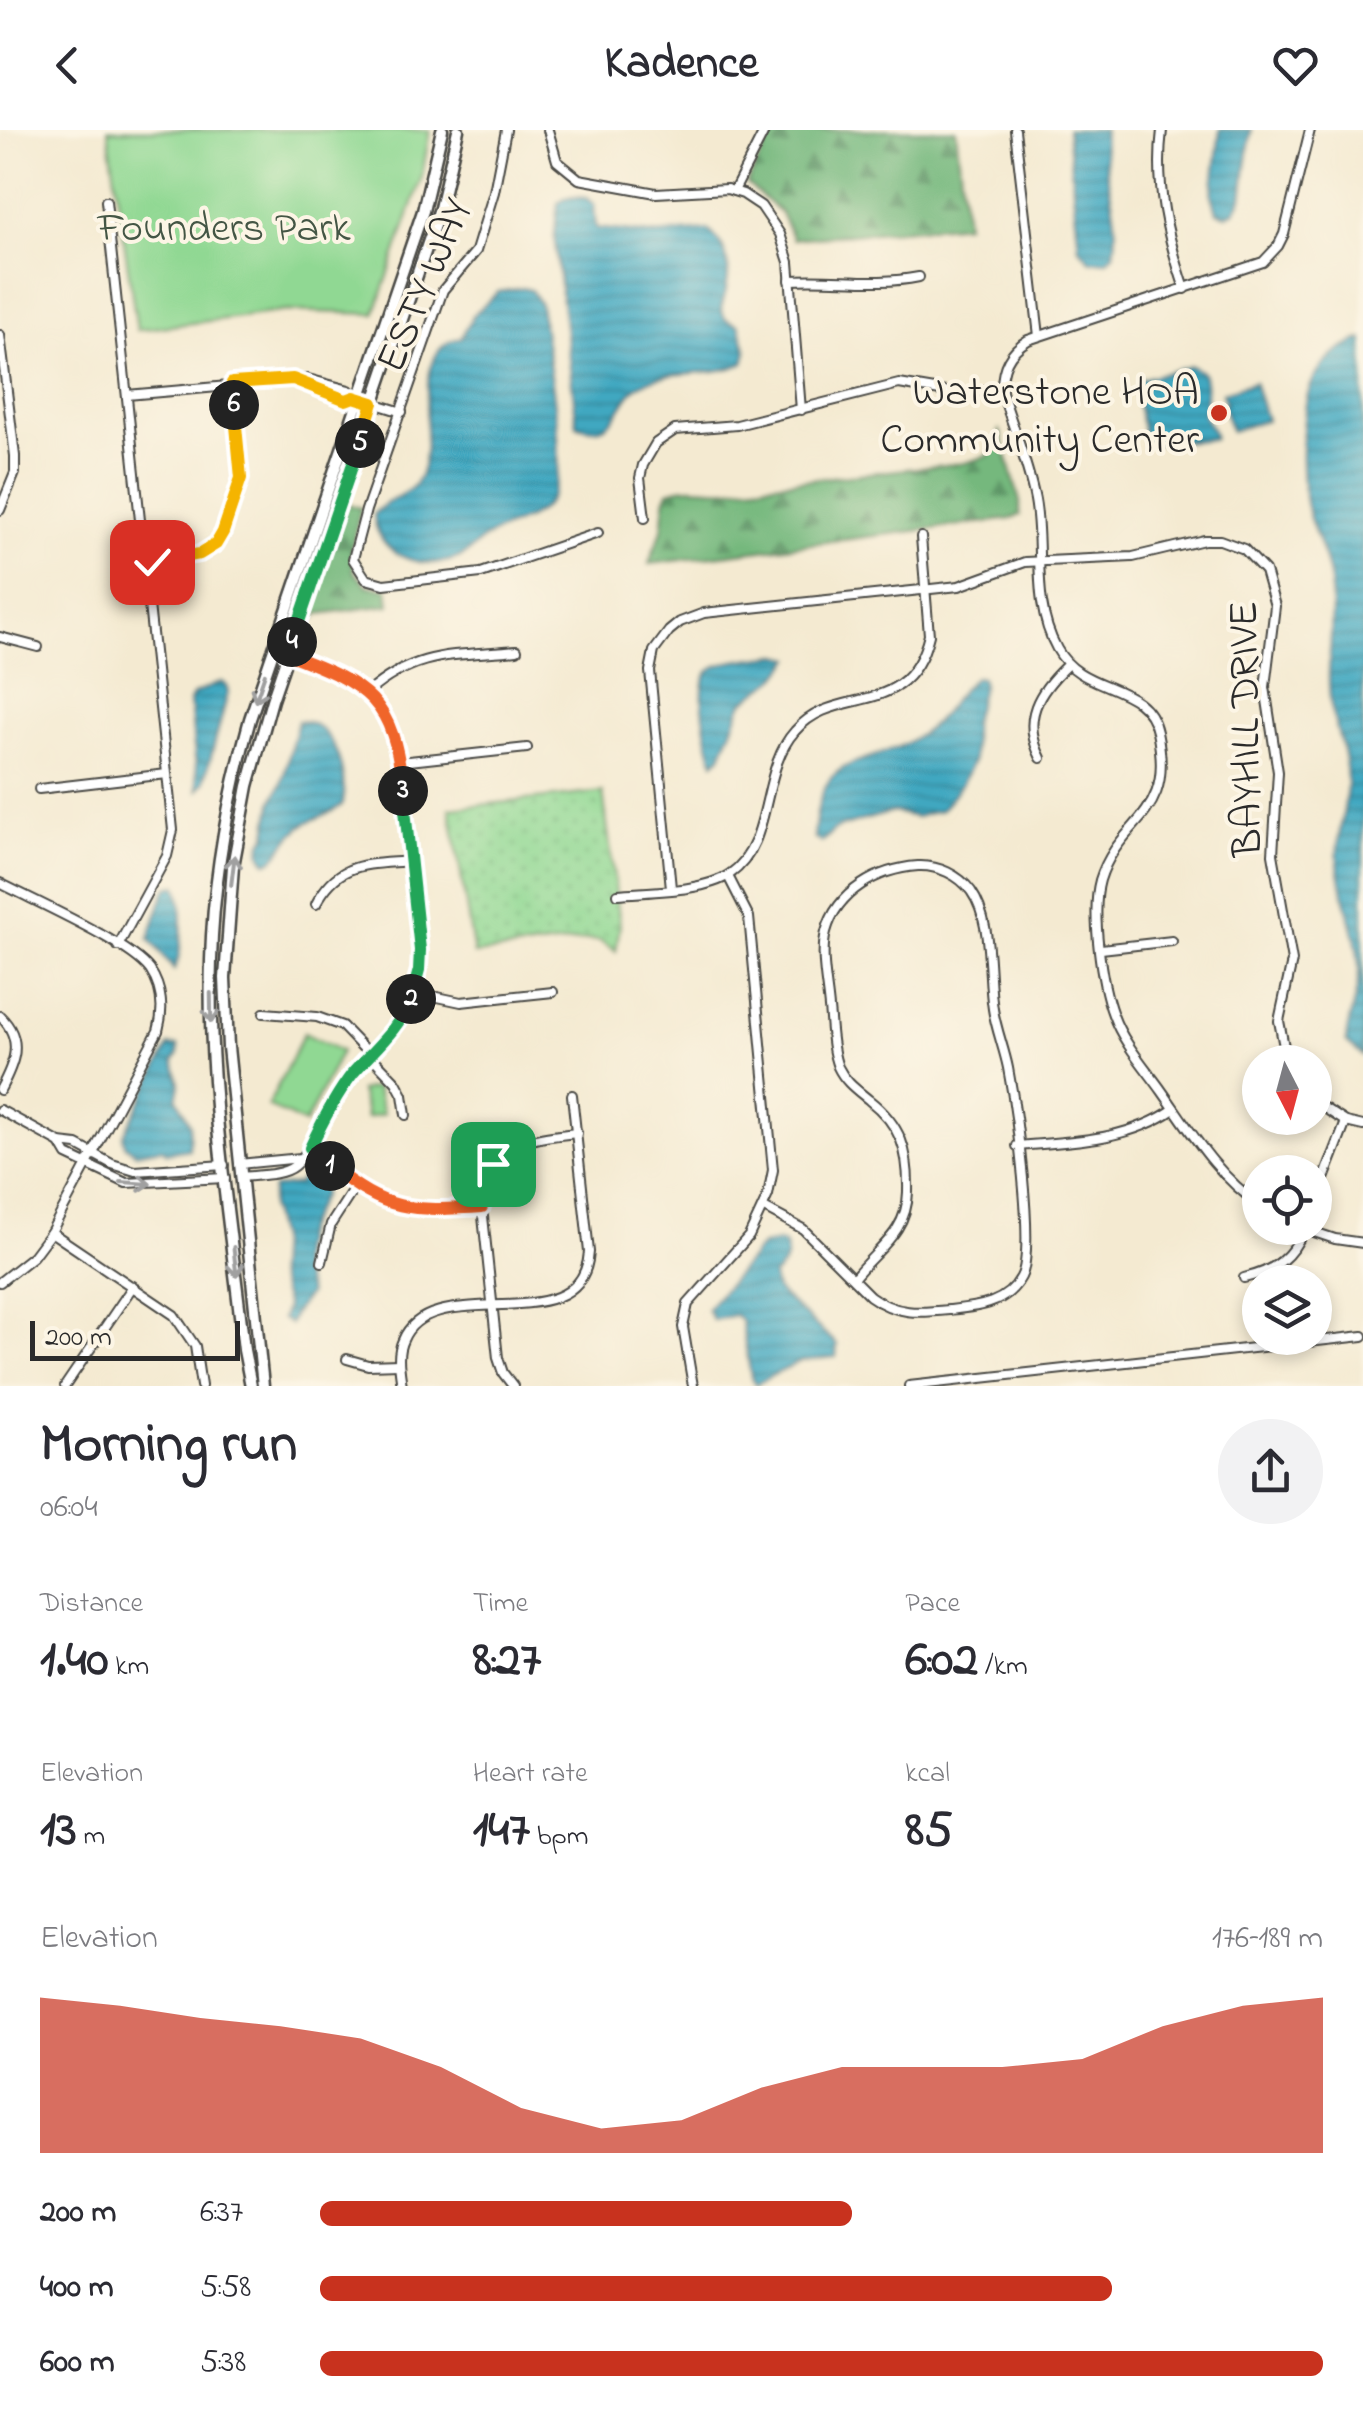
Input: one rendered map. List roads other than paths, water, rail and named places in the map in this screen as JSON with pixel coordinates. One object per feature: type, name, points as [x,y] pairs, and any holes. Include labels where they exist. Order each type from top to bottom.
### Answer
[{"type":"main road","points":[[251,1386],[214,1063],[210,961],[226,812],[252,709],[423,211],[442,130]]},
{"type":"main road","points":[[264,1386],[228,1047],[225,978],[232,876],[251,771],[287,654],[440,208],[458,130]]},
{"type":"street","name":"ESTY WAY","points":[[506,130],[494,192],[476,251],[443,290],[353,552],[359,571],[372,582],[384,584],[473,574],[598,534]]},
{"type":"street","points":[[548,130],[557,161],[569,174],[584,181],[656,193],[734,191],[756,202],[771,219],[785,248],[801,410]]},
{"type":"street","points":[[734,191],[765,130]]},
{"type":"street","points":[[1015,130],[1039,336]]},
{"type":"street","points":[[1162,130],[1158,174],[1161,208],[1185,289]]},
{"type":"street","points":[[1242,1190],[1222,1172],[1174,1108],[1126,1042],[1112,1015],[1096,908],[1104,869],[1156,797],[1161,758],[1156,726],[1145,706],[1130,695],[1092,682],[1068,664],[1050,632],[1039,588],[1034,499],[1001,386],[1002,372],[1012,352],[1039,336],[1252,268],[1272,254],[1284,234],[1310,130]]},
{"type":"street","points":[[106,201],[173,830],[171,844],[115,944]]},
{"type":"street","points":[[790,280],[830,278],[880,284],[919,278]]},
{"type":"street","points":[[0,335],[15,464],[0,510]]},
{"type":"street","points":[[127,395],[293,379],[346,400],[356,398],[402,412]]},
{"type":"street","points":[[145,563],[200,554],[216,544],[223,532],[241,478],[232,383]]},
{"type":"street","points":[[645,518],[641,472],[646,458],[661,438],[682,428],[736,425],[899,384],[964,395],[1001,386]]},
{"type":"street","points":[[618,894],[705,885],[728,876],[750,849],[782,753],[798,727],[820,713],[892,690],[913,673],[930,635],[920,537]]},
{"type":"street","name":"BAYHILL DRIVE","points":[[671,888],[650,671],[654,651],[680,622],[704,614],[965,585],[1014,564],[1133,557],[1204,540],[1220,540],[1244,549],[1265,572],[1273,590],[1265,679],[1278,772],[1273,854],[1292,961],[1279,1021],[1284,1045]]},
{"type":"street","points":[[0,637],[38,647]]},
{"type":"street","points":[[367,693],[392,672],[411,663],[517,650]]},
{"type":"street","points":[[240,1170],[285,1171],[310,1148],[338,1093],[396,1029],[414,992],[420,950],[400,762],[391,728],[367,693],[340,674],[287,654]]},
{"type":"street","points":[[1042,758],[1032,736],[1036,707],[1050,682],[1068,664]]},
{"type":"street","points":[[400,762],[527,748]]},
{"type":"street","points":[[39,789],[167,774]]},
{"type":"street","points":[[316,904],[328,882],[347,870],[410,861]]},
{"type":"street","points":[[764,1208],[802,1229],[854,1278],[883,1305],[904,1313],[980,1307],[1003,1298],[1019,1280],[1028,1253],[1008,1065],[993,1012],[980,910],[972,892],[950,873],[922,866],[869,880],[846,897],[831,920],[824,944],[836,1061],[846,1080],[895,1124],[903,1145],[908,1182],[901,1225],[854,1278]]},
{"type":"street","points":[[693,1386],[682,1328],[688,1304],[749,1236],[764,1208],[774,1170],[749,917],[728,876]]},
{"type":"street","points":[[0,883],[115,944],[150,971],[161,996],[162,1014],[158,1030],[51,1232],[33,1256],[0,1282]]},
{"type":"street","points":[[1101,948],[1172,941]]},
{"type":"street","points":[[414,992],[461,1002],[553,992]]},
{"type":"street","points":[[264,1012],[330,1020],[348,1031],[400,1088],[406,1116]]},
{"type":"street","points":[[0,1016],[14,1035],[16,1060],[0,1090]]},
{"type":"street","points":[[402,1386],[399,1364],[403,1339],[426,1315],[552,1299],[572,1289],[584,1274],[588,1252],[572,1094]]},
{"type":"street","points":[[1017,1146],[1118,1135],[1152,1123],[1174,1108]]},
{"type":"street","points":[[0,1110],[60,1143],[76,1145],[112,1164],[147,1172],[224,1165]]},
{"type":"street","points":[[1332,1113],[1363,1126]]},
{"type":"street","points":[[1332,1158],[1346,1122]]},
{"type":"street","points":[[513,1386],[500,1364],[493,1306],[482,1207],[488,1174],[508,1149],[532,1138],[576,1133]]},
{"type":"street","points":[[60,1143],[68,1155],[126,1184],[226,1178]]},
{"type":"street","points":[[310,1148],[355,1186],[401,1207],[482,1207]]},
{"type":"street","points":[[322,1262],[330,1224],[355,1186]]},
{"type":"street","points":[[51,1232],[174,1315],[190,1334],[201,1386]]},
{"type":"street","points":[[1332,1238],[1363,1243]]},
{"type":"street","points":[[1279,1265],[1295,1245]]},
{"type":"street","points":[[65,1386],[133,1286]]},
{"type":"street","points":[[909,1386],[967,1383],[1363,1336]]},
{"type":"street","points":[[347,1358],[368,1365],[399,1364]]},
{"type":"water","points":[[1067,130],[1104,130],[1116,239],[1114,254],[1107,260],[1091,261],[1079,248]]},
{"type":"water","points":[[1220,130],[1251,130],[1242,198],[1235,211],[1227,215],[1217,212],[1212,195]]},
{"type":"water","points":[[575,197],[594,204],[596,228],[653,234],[708,230],[726,256],[728,276],[721,308],[725,319],[739,325],[747,351],[744,363],[655,378],[634,389],[616,416],[601,428],[577,425],[554,236],[558,203]]},
{"type":"water","points":[[531,290],[540,304],[554,398],[559,449],[550,499],[535,515],[494,533],[460,557],[432,563],[404,557],[383,541],[374,514],[411,488],[420,476],[429,375],[435,357],[445,344],[461,338],[473,315],[498,292]]},
{"type":"water","points":[[1363,339],[1363,1056],[1346,1042],[1359,968],[1338,863],[1347,780],[1329,691],[1331,591],[1326,562],[1306,505],[1302,461],[1308,392],[1318,372],[1342,349]]},
{"type":"water","points":[[1191,366],[1203,373],[1203,415],[1214,439],[1152,444],[1145,441],[1136,395],[1138,380]]},
{"type":"water","points":[[1254,382],[1266,420],[1231,431],[1222,393]]},
{"type":"water","points":[[778,655],[792,658],[778,677],[743,702],[721,756],[714,762],[703,711],[708,673],[730,662]]},
{"type":"water","points":[[975,677],[981,678],[983,684],[973,720],[973,761],[941,810],[916,817],[893,812],[836,829],[821,842],[814,838],[818,808],[825,787],[835,774],[921,734]]},
{"type":"water","points":[[221,682],[228,693],[204,783],[198,790],[190,701],[194,694]]},
{"type":"water","points":[[298,721],[321,729],[336,751],[343,779],[343,804],[306,823],[273,860],[266,862],[261,853],[262,842]]},
{"type":"water","points":[[176,885],[182,927],[174,970],[149,938],[164,894]]},
{"type":"water","points":[[169,1046],[178,1046],[174,1061],[180,1085],[177,1098],[190,1124],[189,1149],[167,1153],[162,1148],[136,1153],[125,1145],[123,1136]]},
{"type":"water","points":[[302,1177],[316,1177],[323,1194],[300,1250],[301,1271],[309,1294],[290,1324],[282,1319],[286,1307],[276,1272],[278,1239],[270,1207],[273,1188],[298,1184]]},
{"type":"water","points":[[784,1244],[787,1254],[773,1276],[776,1290],[837,1344],[836,1357],[801,1361],[756,1384],[751,1377],[741,1320],[735,1315],[713,1320],[707,1309],[761,1246]]},
{"type":"place","name":"Waterstone HOA Community Center","points":[[1219,413]]},
{"type":"park label","name":"Founders Park","points":[[224,225]]}]
